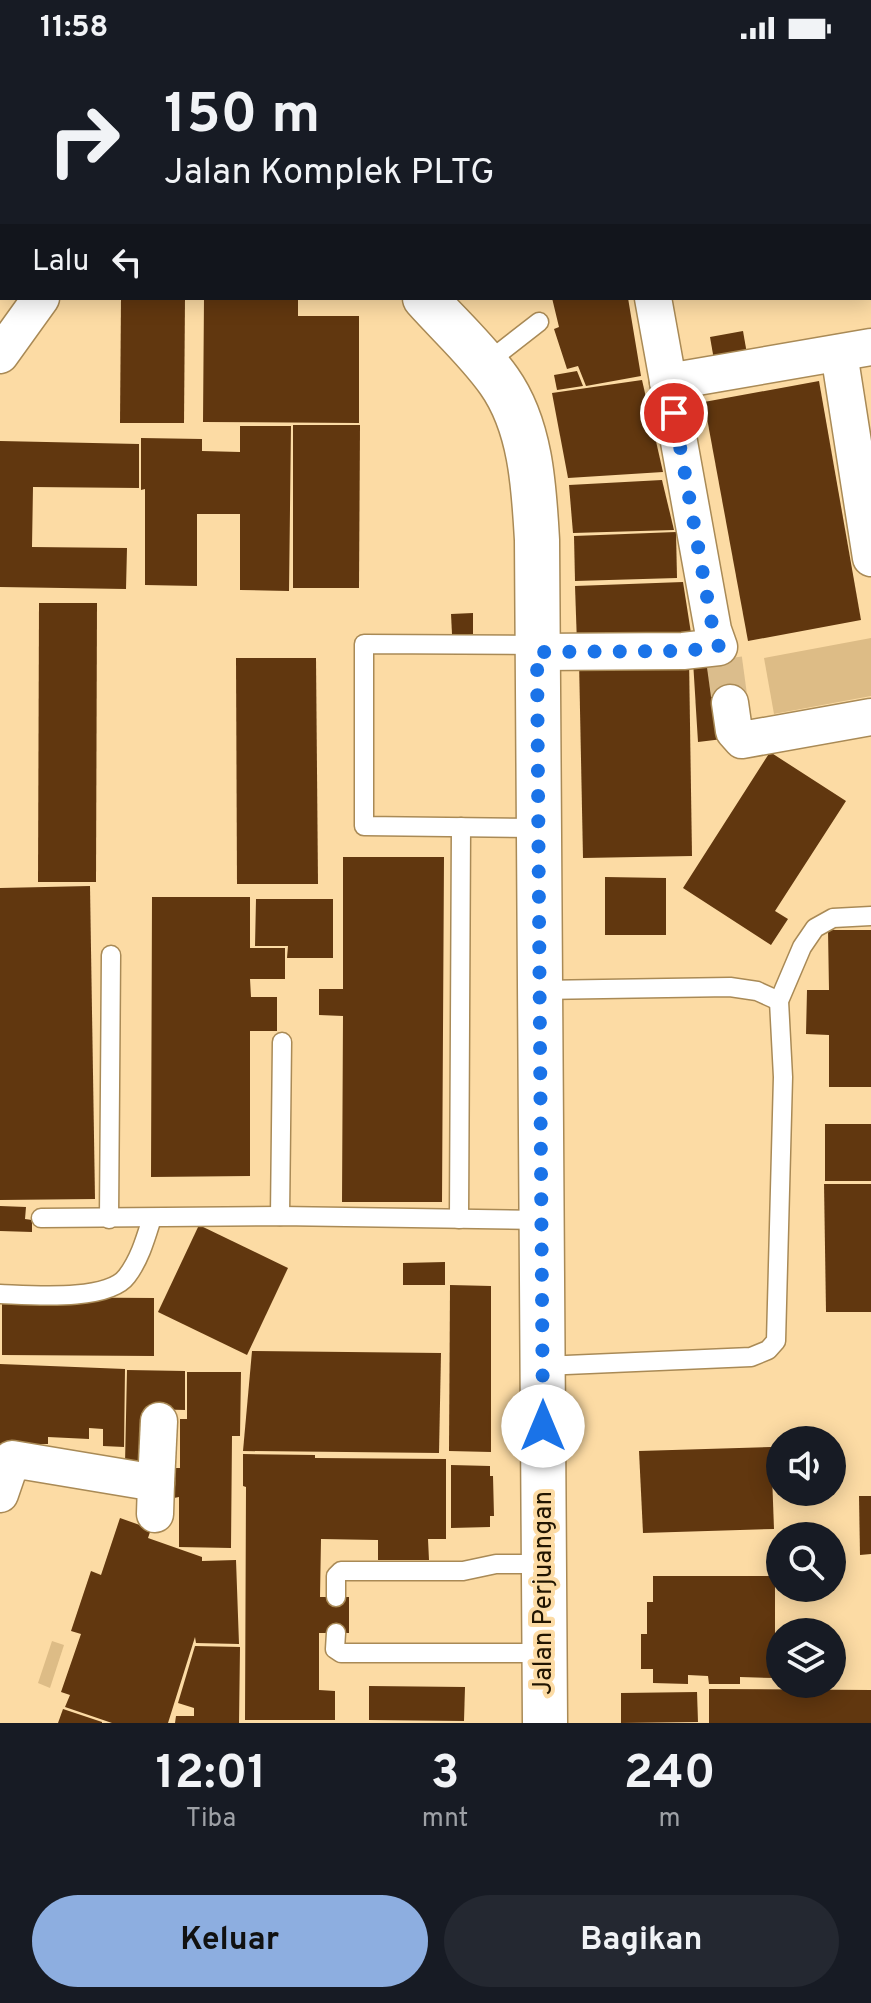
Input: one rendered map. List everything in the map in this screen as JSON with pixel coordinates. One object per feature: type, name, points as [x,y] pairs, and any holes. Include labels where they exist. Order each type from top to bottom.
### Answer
[{"type":"street","points":[[0,355],[40,300]]},
{"type":"street","name":"Jalan Perjuangan","points":[[427,300],[498,379],[518,417],[530,464],[536,515],[545,1723]]},
{"type":"street","points":[[537,649],[721,653],[713,630],[653,300]]},
{"type":"street","points":[[668,382],[855,350],[871,558]]},
{"type":"street","points":[[730,703],[734,731],[742,740],[871,717]]},
{"type":"street","points":[[0,1494],[6,1459],[156,1498],[159,1421]]},
{"type":"lane","points":[[485,364],[539,322]]},
{"type":"lane","points":[[537,649],[364,644],[364,826],[538,828]]},
{"type":"lane","points":[[459,1219],[461,827]]},
{"type":"lane","points":[[543,1366],[751,1357],[768,1350],[776,1341],[783,1077],[779,1001],[802,947],[815,928],[833,918],[871,916]]},
{"type":"lane","points":[[109,1219],[111,955]]},
{"type":"lane","points":[[540,990],[730,987],[757,991],[779,1001]]},
{"type":"lane","points":[[280,1216],[282,1042]]},
{"type":"lane","points":[[41,1218],[280,1216],[541,1220]]},
{"type":"lane","points":[[0,1294],[97,1292],[126,1279],[143,1246],[152,1218]]},
{"type":"lane","points":[[336,1597],[336,1576],[341,1571],[463,1571],[496,1564],[544,1564]]},
{"type":"lane","points":[[336,1633],[335,1649],[341,1653],[544,1653]]},
{"type":"shaded area","points":[[871,638],[871,696],[774,714],[764,658]]},
{"type":"shaded area","points":[[52,1641],[64,1645],[50,1688],[38,1683]]},
{"type":"building","points":[[121,300],[185,300],[184,423],[120,423]]},
{"type":"building","points":[[204,300],[298,300],[298,316],[359,316],[359,423],[203,422]]},
{"type":"building","points":[[552,300],[628,300],[641,376],[586,386],[578,366],[567,369],[554,329],[559,327]]},
{"type":"building","points":[[743,331],[747,354],[714,360],[710,337]]},
{"type":"building","points":[[577,371],[583,386],[557,390],[554,375]]},
{"type":"building","points":[[642,380],[663,472],[568,478],[552,393]]},
{"type":"building","points":[[819,381],[861,620],[748,641],[704,402]]},
{"type":"building","points":[[293,425],[360,425],[359,588],[293,588]]},
{"type":"building","points":[[240,426],[291,426],[289,591],[240,590],[240,514],[197,514],[197,586],[145,585],[145,489],[141,490],[141,438],[202,439],[202,451],[240,452]]},
{"type":"building","points":[[0,441],[139,444],[139,488],[33,487],[32,547],[127,548],[126,589],[0,587]]},
{"type":"building","points":[[662,480],[674,530],[573,533],[569,485]]},
{"type":"building","points":[[676,532],[677,578],[575,581],[574,536]]},
{"type":"building","points":[[683,582],[691,633],[577,644],[575,586]]},
{"type":"building","points":[[39,603],[97,603],[96,882],[38,882]]},
{"type":"building","points":[[473,613],[473,634],[452,634],[451,614]]},
{"type":"building","points":[[236,658],[316,658],[318,884],[237,884]]},
{"type":"building","points":[[689,658],[692,856],[583,858],[579,660]]},
{"type":"building","points":[[728,658],[735,702],[731,738],[698,742],[693,661]]},
{"type":"building","points":[[770,752],[846,801],[775,911],[788,919],[771,945],[683,888]]},
{"type":"building","points":[[343,857],[444,857],[442,1202],[342,1202],[343,1016],[319,1015],[319,989],[343,989]]},
{"type":"building","points":[[605,877],[666,878],[666,935],[605,935]]},
{"type":"building","points":[[90,886],[95,1199],[0,1200],[0,888]]},
{"type":"building","points":[[152,897],[250,897],[250,948],[285,948],[285,979],[250,979],[251,997],[277,997],[277,1031],[250,1031],[250,1176],[151,1177]]},
{"type":"building","points":[[256,899],[333,899],[333,958],[287,958],[288,946],[255,946]]},
{"type":"building","points":[[828,930],[871,930],[871,1087],[829,1087],[829,1035],[806,1034],[807,990],[829,990]]},
{"type":"building","points":[[825,1124],[871,1124],[871,1181],[825,1181]]},
{"type":"building","points":[[824,1184],[871,1184],[871,1312],[826,1312]]},
{"type":"building","points":[[0,1206],[26,1207],[25,1219],[32,1220],[32,1232],[0,1231]]},
{"type":"building","points":[[199,1225],[288,1268],[247,1355],[158,1312]]},
{"type":"building","points":[[445,1262],[445,1285],[403,1285],[403,1263]]},
{"type":"building","points":[[450,1285],[491,1286],[491,1452],[449,1451]]},
{"type":"building","points":[[2,1297],[154,1298],[154,1356],[2,1355]]},
{"type":"building","points":[[252,1351],[441,1353],[439,1453],[243,1451]]},
{"type":"building","points":[[0,1364],[125,1369],[124,1447],[103,1446],[103,1429],[89,1428],[89,1439],[48,1437],[48,1444],[0,1444]]},
{"type":"building","points":[[127,1370],[185,1371],[185,1410],[148,1409],[146,1464],[125,1464]]},
{"type":"building","points":[[187,1372],[241,1372],[240,1436],[232,1436],[231,1548],[179,1547],[179,1497],[174,1498],[174,1468],[180,1468],[180,1419],[187,1419]]},
{"type":"building","points":[[766,1447],[766,1506],[773,1506],[774,1522],[766,1522],[766,1529],[643,1533],[639,1451]]},
{"type":"building","points":[[243,1454],[446,1459],[446,1539],[428,1539],[429,1560],[378,1560],[378,1540],[321,1539],[320,1597],[349,1597],[349,1633],[319,1633],[319,1690],[335,1691],[335,1720],[245,1720],[246,1487],[243,1486]]},
{"type":"building","points":[[451,1465],[490,1466],[494,1516],[490,1516],[490,1527],[451,1528]]},
{"type":"building","points":[[859,1496],[871,1496],[871,1554],[860,1555]]},
{"type":"building","points":[[120,1518],[151,1529],[148,1538],[202,1557],[202,1561],[236,1560],[239,1644],[196,1643],[195,1637],[168,1723],[112,1723],[65,1707],[70,1695],[61,1692],[81,1634],[71,1631],[91,1571],[101,1575]]},
{"type":"building","points":[[653,1576],[766,1576],[766,1602],[775,1602],[775,1618],[766,1618],[766,1678],[740,1677],[740,1684],[709,1684],[708,1676],[688,1675],[688,1684],[653,1683],[653,1669],[641,1669],[641,1634],[647,1634],[647,1602],[653,1602]]},
{"type":"building","points":[[195,1646],[240,1647],[239,1723],[175,1723],[176,1716],[194,1716],[194,1708],[178,1703]]},
{"type":"building","points":[[369,1686],[465,1687],[464,1721],[369,1720]]},
{"type":"building","points":[[709,1689],[766,1689],[766,1698],[846,1698],[846,1690],[871,1690],[871,1723],[709,1723]]},
{"type":"building","points":[[697,1692],[698,1722],[621,1723],[621,1693]]},
{"type":"building","points":[[63,1709],[102,1722],[102,1723],[58,1723]]},
{"type":"tunnel","points":[[724,659],[730,703]]},
{"type":"route","points":[[543,1426],[537,652],[683,651],[719,647],[713,630],[674,413]]}]
